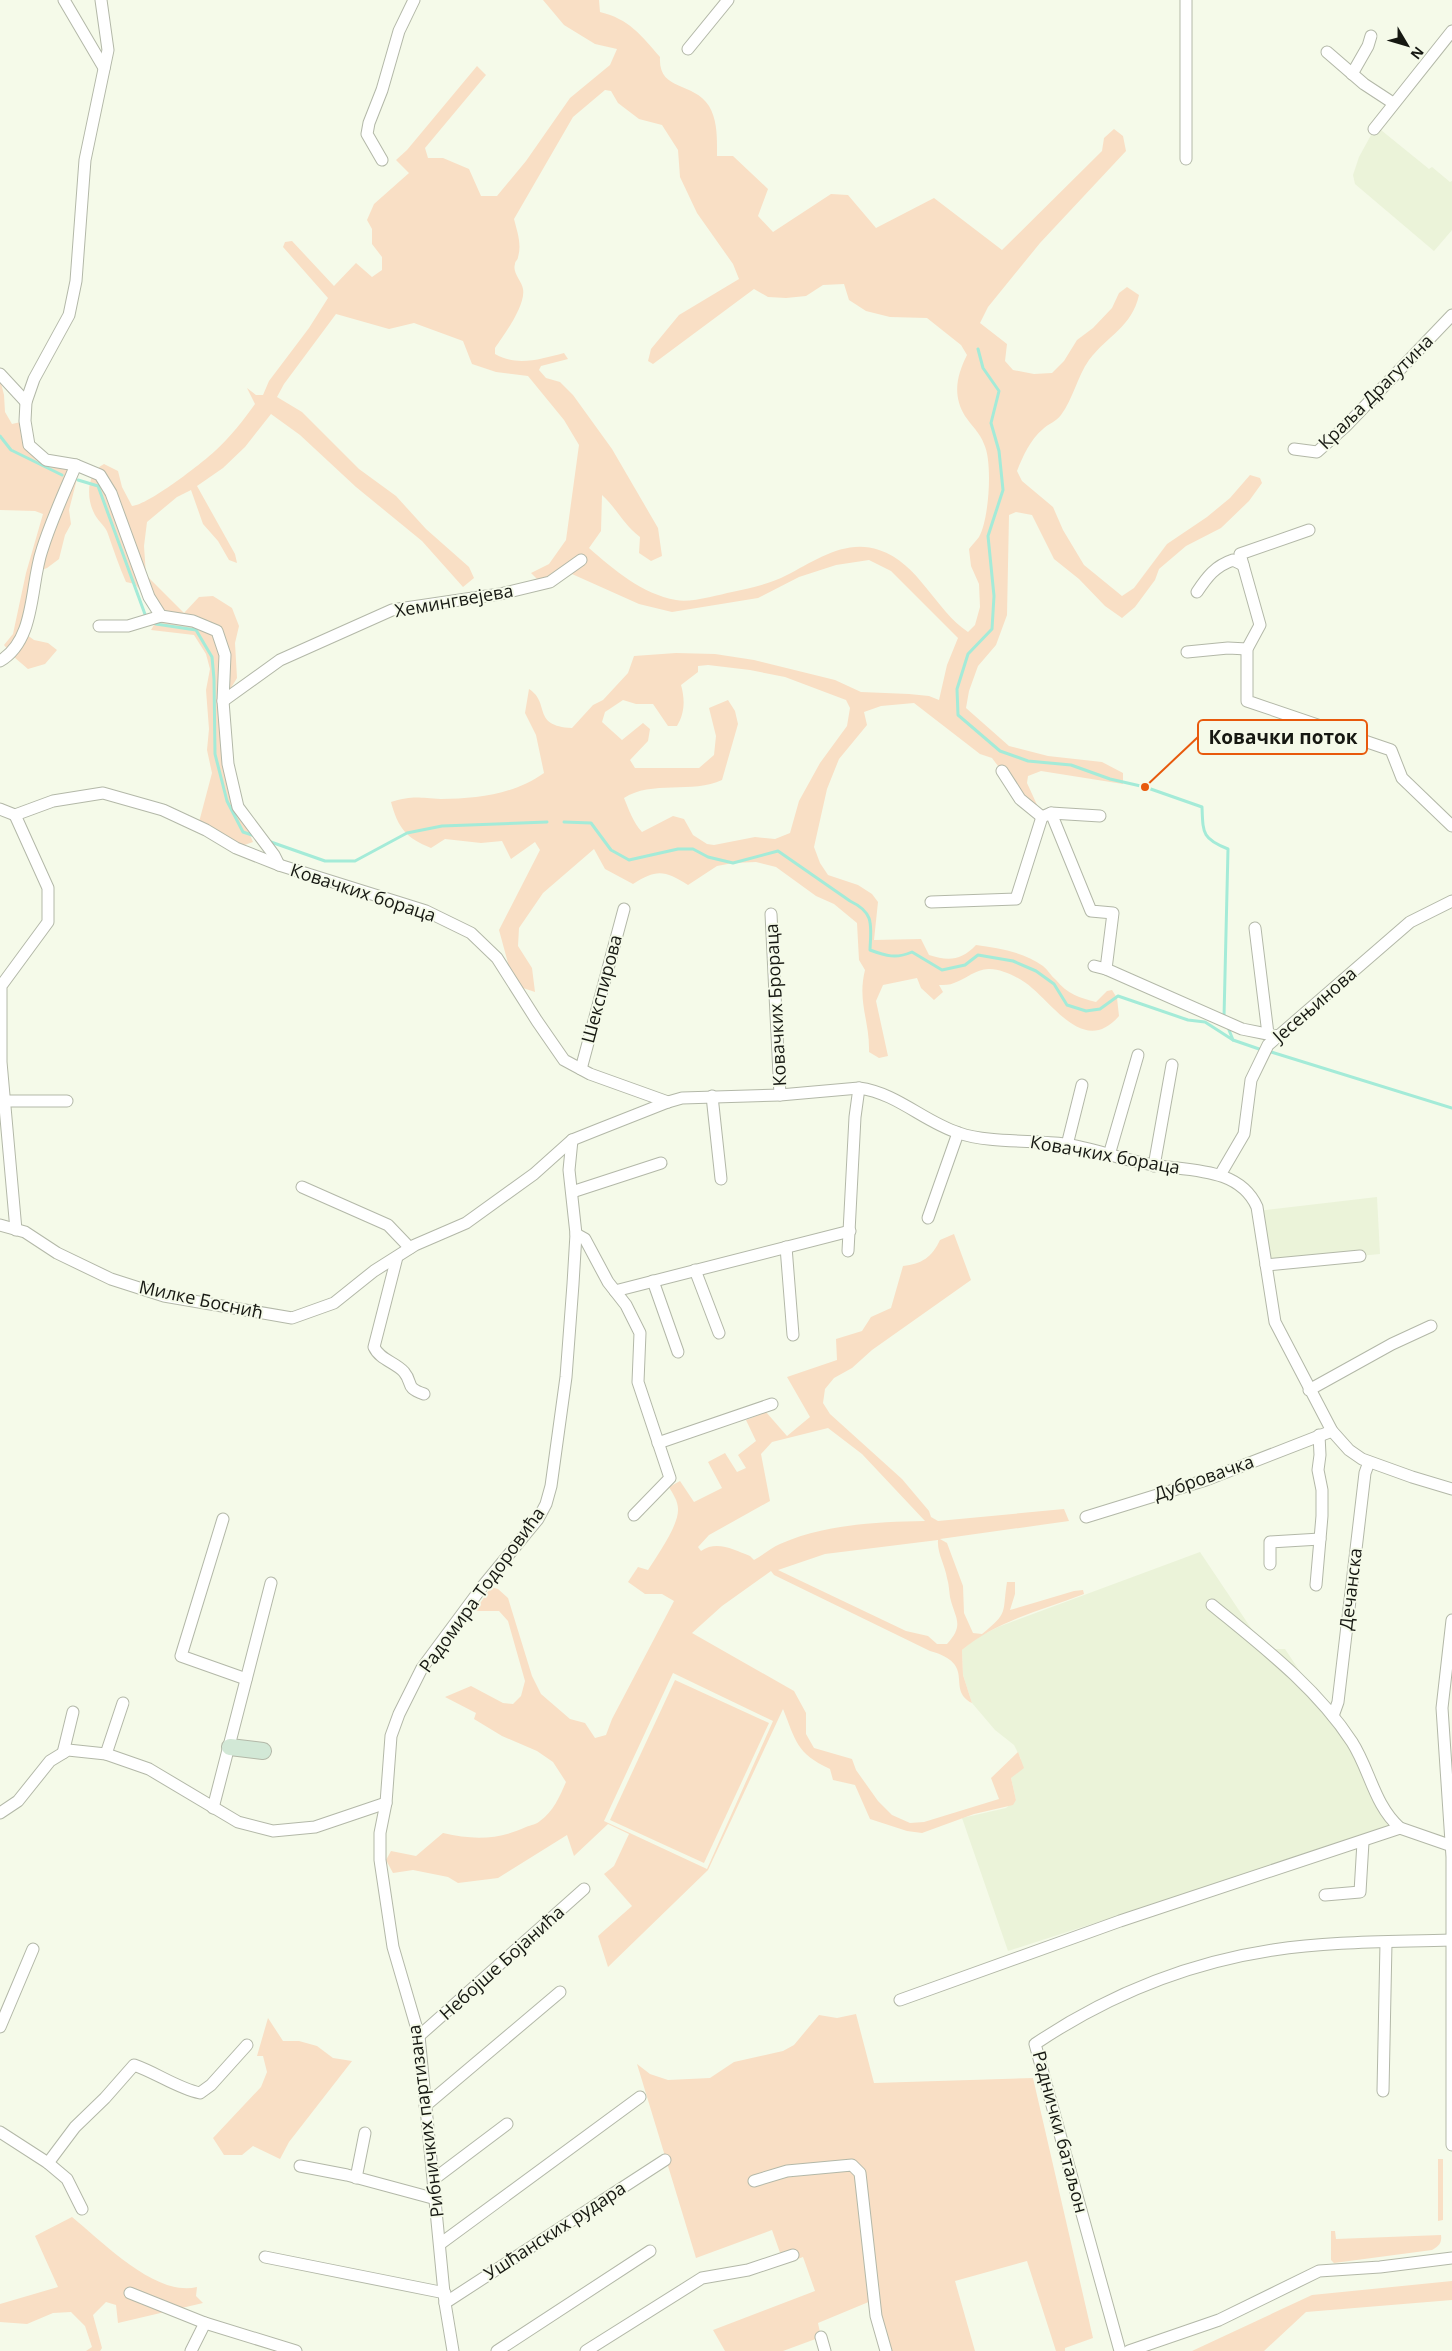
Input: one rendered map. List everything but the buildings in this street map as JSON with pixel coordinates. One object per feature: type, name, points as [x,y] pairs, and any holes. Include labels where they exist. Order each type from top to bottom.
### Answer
[{"type":"street","points":[[64,0],[104,68]]},
{"type":"street","points":[[101,0],[108,50],[85,160],[76,282],[69,315],[34,379],[26,402],[25,422],[29,445],[46,460],[76,465],[100,475],[111,492],[148,597],[161,616]]},
{"type":"street","points":[[382,160],[368,134],[369,123],[382,90],[399,31],[414,0]]},
{"type":"street","points":[[688,49],[728,0]]},
{"type":"street","points":[[1186,0],[1186,159]]},
{"type":"street","points":[[1374,129],[1452,31]]},
{"type":"street","points":[[1352,74],[1368,46],[1371,36]]},
{"type":"street","points":[[1327,52],[1364,84],[1393,103]]},
{"type":"street","name":"Краља Драгутина","points":[[1294,449],[1316,452],[1345,427],[1452,315]]},
{"type":"street","points":[[0,374],[26,402]]},
{"type":"street","points":[[0,661],[7,657],[19,640],[28,620],[41,552],[76,465]]},
{"type":"street","points":[[1309,530],[1240,554],[1260,625],[1246,649],[1247,701],[1391,750],[1402,778],[1452,826]]},
{"type":"street","name":"Хемингвејева","points":[[223,701],[280,660],[392,610],[500,594],[550,582],[581,560]]},
{"type":"street","points":[[1197,592],[1208,575],[1222,564],[1233,560],[1243,565]]},
{"type":"street","points":[[99,626],[128,626],[161,616],[193,622],[217,631],[225,655],[223,701],[228,764],[238,807],[274,854],[279,865]]},
{"type":"street","points":[[1187,652],[1228,648],[1246,649]]},
{"type":"street","points":[[1002,771],[1020,799],[1046,815],[1100,816]]},
{"type":"street","name":"Ковачких бораца","points":[[15,815],[54,801],[103,793],[163,810],[206,830],[236,848],[279,865],[426,911],[471,933],[498,958],[537,1022],[564,1060],[634,1091],[668,1102]]},
{"type":"street","points":[[0,809],[15,815],[48,888],[48,922],[1,986],[1,1062],[16,1230]]},
{"type":"street","points":[[931,902],[1016,899],[1046,815]]},
{"type":"street","points":[[1046,815],[1091,911],[1113,912],[1106,969]]},
{"type":"street","name":"Јесењинова","points":[[1220,1175],[1244,1134],[1250,1086],[1271,1038],[1304,1015],[1410,922],[1452,901]]},
{"type":"street","name":"Шекспирова","points":[[581,1069],[624,909]]},
{"type":"street","name":"Ковачких Брораца","points":[[771,914],[780,1095]]},
{"type":"street","name":"Јесењинова","points":[[1254,928],[1271,1038]]},
{"type":"street","points":[[1094,966],[1106,969],[1242,1029],[1271,1038]]},
{"type":"street","points":[[1109,1156],[1138,1055]]},
{"type":"street","points":[[1154,1166],[1172,1065]]},
{"type":"street","points":[[1067,1145],[1082,1085]]},
{"type":"street","points":[[848,1252],[855,1117],[859,1088]]},
{"type":"street","name":"Ковачких бораца","points":[[572,1140],[668,1102],[712,1096],[780,1095],[859,1088],[881,1092],[958,1133],[1067,1145],[1154,1166],[1220,1175],[1244,1186],[1252,1194],[1261,1222],[1275,1322],[1332,1431],[1349,1450],[1369,1462],[1452,1489]]},
{"type":"street","points":[[712,1096],[721,1179]]},
{"type":"street","points":[[5,1101],[66,1101]]},
{"type":"street","points":[[928,1218],[958,1133]]},
{"type":"street","name":"Милке Боснић","points":[[0,1225],[24,1232],[57,1253],[111,1279],[164,1296],[292,1318],[334,1303],[410,1248],[466,1223],[534,1174],[572,1140]]},
{"type":"street","name":"Радомира Тодоровића","points":[[380,1833],[386,1803],[391,1736],[399,1714],[422,1668],[482,1587],[538,1519],[546,1504],[551,1486],[566,1377],[576,1234],[569,1170],[572,1140]]},
{"type":"street","points":[[572,1192],[661,1163]]},
{"type":"street","points":[[302,1187],[388,1225],[410,1248]]},
{"type":"street","points":[[615,1291],[850,1231]]},
{"type":"street","points":[[576,1234],[585,1240],[615,1291],[626,1305],[640,1333],[638,1382],[670,1478],[634,1515]]},
{"type":"street","points":[[786,1247],[793,1335]]},
{"type":"street","points":[[1266,1265],[1360,1256]]},
{"type":"street","points":[[397,1257],[374,1347],[377,1354],[405,1373],[409,1386],[413,1390],[424,1394]]},
{"type":"street","points":[[695,1270],[718,1333]]},
{"type":"street","points":[[653,1281],[678,1352]]},
{"type":"street","points":[[1310,1390],[1392,1344],[1432,1326]]},
{"type":"street","points":[[658,1443],[772,1404]]},
{"type":"street","name":"Дубровачка","points":[[1086,1517],[1206,1480],[1332,1431]]},
{"type":"street","points":[[1316,1586],[1322,1490],[1318,1470],[1320,1455],[1319,1435]]},
{"type":"street","name":"Дечанска","points":[[1332,1716],[1338,1702],[1365,1473],[1369,1462]]},
{"type":"street","points":[[223,1518],[181,1656],[246,1679]]},
{"type":"street","points":[[1270,1564],[1270,1542],[1320,1539]]},
{"type":"street","points":[[212,1808],[230,1747],[271,1583]]},
{"type":"street","points":[[1212,1605],[1279,1660],[1332,1716],[1353,1743],[1386,1813],[1400,1828],[1452,1846]]},
{"type":"street","points":[[1452,1620],[1442,1708],[1452,1846],[1452,2145]]},
{"type":"street","points":[[106,1754],[123,1703]]},
{"type":"street","points":[[63,1753],[73,1712]]},
{"type":"street","points":[[230,1747],[263,1751]]},
{"type":"street","points":[[0,1812],[18,1801],[50,1761],[68,1750],[106,1754],[149,1769],[238,1822],[273,1831],[315,1827],[386,1803]]},
{"type":"street","points":[[900,2000],[1120,1921],[1363,1842],[1400,1828]]},
{"type":"street","name":"Рибничких партизана","points":[[380,1833],[380,1860],[393,1947],[419,2036],[445,2298],[453,2351]]},
{"type":"street","points":[[1325,1895],[1360,1892],[1363,1842]]},
{"type":"street","name":"Небојше Бојанића","points":[[419,2036],[584,1889]]},
{"type":"street","name":"Раднички батаљон","points":[[1120,2351],[1035,2044],[1067,2023],[1102,2004],[1174,1973],[1220,1960],[1273,1950],[1314,1946],[1452,1940]]},
{"type":"street","points":[[1383,2090],[1386,1943]]},
{"type":"street","points":[[0,2027],[33,1949]]},
{"type":"street","points":[[425,2106],[560,1992]]},
{"type":"street","points":[[48,2163],[75,2127],[105,2098],[134,2065],[159,2074],[185,2089],[200,2093],[211,2085],[247,2045]]},
{"type":"street","points":[[440,2244],[640,2096]]},
{"type":"street","points":[[434,2179],[507,2124]]},
{"type":"street","points":[[0,2132],[48,2163],[67,2179],[82,2210]]},
{"type":"street","points":[[356,2178],[365,2133]]},
{"type":"street","name":"Ушћанских рудара","points":[[445,2298],[665,2160]]},
{"type":"street","points":[[754,2181],[787,2170],[852,2165],[860,2173],[876,2316],[886,2351]]},
{"type":"street","points":[[300,2166],[356,2178],[436,2199]]},
{"type":"street","points":[[497,2351],[650,2251]]},
{"type":"street","points":[[586,2351],[702,2278],[748,2270],[793,2255]]},
{"type":"street","points":[[265,2257],[445,2298]]},
{"type":"street","points":[[1129,2351],[1219,2320],[1319,2271],[1380,2267],[1452,2258]]},
{"type":"street","points":[[130,2292],[206,2322],[296,2351]]},
{"type":"street","points":[[191,2351],[206,2322]]},
{"type":"street","points":[[821,2337],[825,2351]]},
{"type":"shaded area","points":[[543,0],[599,0],[600,12],[619,19],[634,29],[660,57],[661,68],[665,76],[670,81],[702,98],[709,106],[715,124],[717,156],[733,156],[768,189],[758,216],[773,232],[831,194],[848,195],[876,228],[934,198],[1002,250],[1102,151],[1104,138],[1114,129],[1123,136],[1126,151],[1040,243],[988,307],[980,323],[1007,344],[1005,361],[1013,370],[1034,374],[1052,373],[1064,361],[1077,340],[1093,328],[1112,308],[1119,293],[1127,287],[1139,295],[1136,306],[1125,323],[1089,360],[1065,409],[1055,421],[1045,427],[1034,438],[1024,454],[1017,471],[1022,481],[1053,507],[1063,530],[1084,565],[1122,596],[1134,588],[1167,544],[1207,517],[1230,498],[1250,475],[1260,478],[1262,483],[1249,501],[1221,528],[1186,546],[1159,569],[1155,580],[1135,607],[1122,618],[1105,606],[1079,579],[1054,559],[1032,515],[1016,512],[1009,515],[1007,615],[996,645],[978,666],[969,691],[966,708],[1009,746],[1048,756],[1102,762],[1123,773],[1123,784],[1041,771],[1028,776],[1027,783],[1038,807],[1031,810],[992,758],[980,754],[914,703],[881,706],[864,712],[867,725],[839,759],[827,789],[814,847],[820,863],[828,875],[858,885],[872,894],[878,902],[874,940],[921,939],[929,955],[948,959],[960,957],[976,945],[1002,949],[1028,957],[1043,966],[1065,989],[1079,997],[1096,1002],[1107,991],[1112,990],[1117,998],[1119,1016],[1107,1027],[1095,1031],[1072,1024],[1028,985],[1018,978],[1001,971],[985,969],[952,984],[939,985],[943,992],[934,1000],[921,988],[917,978],[883,985],[876,1001],[888,1056],[879,1058],[869,1052],[862,992],[865,970],[859,960],[857,923],[834,904],[816,896],[776,867],[756,862],[717,866],[688,885],[673,876],[660,873],[648,876],[633,884],[605,869],[594,849],[543,893],[519,928],[518,946],[532,968],[535,992],[514,985],[499,930],[540,850],[535,842],[511,859],[502,841],[481,843],[445,839],[431,848],[415,840],[404,831],[391,802],[411,798],[455,799],[495,794],[521,786],[544,773],[536,735],[525,713],[529,689],[539,701],[543,713],[551,723],[572,728],[593,705],[603,700],[628,673],[634,656],[676,653],[715,654],[754,660],[835,680],[861,692],[929,696],[939,700],[947,665],[958,638],[891,571],[869,560],[836,565],[799,577],[758,598],[672,612],[639,604],[563,570],[539,581],[531,573],[549,564],[566,540],[579,445],[564,420],[528,376],[496,372],[472,364],[463,341],[414,323],[389,329],[336,314],[284,384],[277,397],[302,412],[359,469],[396,496],[426,529],[469,567],[474,578],[463,587],[422,541],[356,487],[300,435],[271,414],[245,447],[223,468],[197,486],[235,554],[237,563],[229,560],[218,541],[203,524],[191,490],[177,497],[147,522],[144,546],[146,575],[184,613],[199,597],[213,596],[232,608],[239,626],[235,643],[237,678],[223,701],[238,807],[253,842],[236,848],[198,826],[212,773],[207,750],[209,729],[206,690],[210,669],[206,654],[194,635],[151,630],[160,615],[135,584],[126,582],[107,531],[92,509],[89,494],[91,480],[98,468],[104,464],[118,471],[122,487],[132,506],[140,504],[187,474],[226,440],[255,404],[247,388],[256,395],[263,395],[269,381],[309,328],[328,298],[283,247],[285,242],[292,241],[334,286],[356,263],[372,277],[382,270],[382,257],[372,244],[372,229],[367,220],[374,204],[409,173],[396,160],[407,150],[477,66],[486,75],[425,148],[428,158],[443,158],[469,169],[481,196],[497,196],[526,161],[570,98],[610,65],[617,49],[595,44],[564,25]],"holes":[[[605,90],[611,91],[618,103],[639,119],[662,125],[678,150],[680,177],[697,213],[733,264],[739,279],[679,315],[651,349],[648,361],[653,364],[754,289],[768,297],[786,298],[806,296],[823,285],[844,284],[849,300],[866,311],[890,317],[927,318],[961,345],[967,355],[957,385],[958,400],[965,416],[984,444],[987,452],[989,477],[989,491],[982,529],[979,537],[969,549],[971,566],[979,584],[980,607],[975,625],[968,632],[956,623],[905,565],[893,556],[867,547],[854,547],[831,553],[781,578],[760,585],[682,601],[664,597],[640,587],[619,573],[589,548],[601,531],[602,495],[640,537],[639,553],[651,561],[662,556],[658,528],[612,449],[573,395],[560,382],[546,378],[539,370],[541,366],[568,359],[564,353],[529,361],[520,361],[503,358],[495,354],[495,348],[514,320],[523,296],[523,289],[514,267],[518,258],[519,247],[519,238],[514,219],[573,117]],[[708,665],[750,670],[785,677],[846,700],[850,708],[847,726],[820,763],[799,801],[790,833],[775,839],[755,837],[714,845],[707,844],[693,835],[684,819],[673,816],[642,832],[631,816],[624,798],[635,793],[659,788],[698,786],[722,780],[738,724],[735,711],[728,700],[709,708],[716,736],[714,755],[699,768],[635,768],[630,760],[648,741],[650,729],[643,723],[622,740],[602,722],[605,712],[623,700],[636,704],[653,704],[668,726],[677,726],[684,706],[681,685],[698,672],[698,666]]]},
{"type":"shaded area","points":[[1376,126],[1429,169],[1432,167],[1450,182],[1452,181],[1452,230],[1434,251],[1355,184],[1353,175],[1359,157]]},
{"type":"shaded area","points":[[0,379],[4,395],[5,412],[12,424],[25,421],[29,445],[46,460],[76,465],[78,475],[69,510],[71,524],[65,535],[59,559],[47,568],[37,572],[23,632],[34,640],[48,643],[57,650],[45,664],[28,669],[4,645],[13,634],[26,573],[43,514],[35,511],[0,510]]},
{"type":"shaded area","points":[[1377,1197],[1380,1254],[1266,1265],[1258,1211]]},
{"type":"shaded area","points":[[954,1234],[971,1280],[872,1350],[852,1368],[834,1378],[825,1389],[823,1403],[830,1414],[902,1479],[929,1511],[931,1517],[938,1521],[1064,1509],[1069,1521],[940,1539],[947,1543],[963,1586],[964,1613],[973,1633],[982,1634],[997,1621],[1003,1612],[1007,1582],[1015,1582],[1015,1594],[1010,1610],[1074,1591],[1083,1590],[1084,1594],[1004,1624],[989,1631],[962,1650],[963,1675],[972,1703],[964,1697],[961,1691],[957,1669],[944,1656],[930,1651],[774,1575],[771,1571],[722,1606],[692,1633],[794,1691],[806,1713],[806,1734],[814,1748],[852,1759],[856,1770],[878,1801],[892,1815],[910,1823],[924,1822],[999,1799],[991,1778],[1018,1752],[1024,1768],[1011,1778],[1016,1800],[1013,1805],[974,1814],[922,1833],[907,1831],[870,1819],[855,1785],[833,1780],[830,1769],[810,1757],[799,1745],[783,1709],[708,1870],[608,1967],[598,1936],[632,1906],[604,1874],[614,1866],[629,1834],[608,1824],[574,1856],[567,1835],[498,1878],[458,1883],[448,1877],[413,1870],[393,1873],[386,1860],[391,1851],[416,1856],[443,1833],[485,1838],[516,1831],[537,1823],[552,1808],[566,1782],[553,1762],[537,1751],[502,1736],[474,1719],[476,1713],[445,1697],[471,1686],[503,1703],[513,1704],[521,1696],[525,1681],[508,1621],[499,1611],[475,1611],[491,1587],[498,1589],[508,1598],[532,1676],[541,1694],[570,1719],[585,1723],[595,1738],[606,1735],[612,1719],[674,1601],[662,1594],[645,1594],[628,1582],[638,1567],[648,1570],[667,1540],[675,1523],[678,1506],[669,1487],[680,1481],[694,1502],[722,1488],[708,1462],[725,1453],[737,1472],[746,1468],[738,1455],[756,1441],[746,1420],[766,1412],[787,1436],[810,1417],[787,1377],[837,1360],[836,1339],[862,1331],[871,1317],[891,1308],[903,1266],[926,1259],[934,1251],[940,1240]],"holes":[[[828,1428],[862,1454],[925,1521],[870,1523],[815,1532],[773,1547],[754,1560],[750,1556],[726,1547],[713,1546],[701,1551],[698,1547],[709,1535],[770,1501],[761,1454],[772,1442]],[[938,1540],[957,1621],[953,1637],[947,1644],[937,1644],[928,1636],[906,1631],[778,1570],[825,1554]],[[673,1673],[773,1721],[707,1869],[604,1821]]]},
{"type":"shaded area","points":[[1200,1552],[1265,1649],[1285,1649],[1321,1703],[1333,1716],[1389,1828],[1008,1951],[962,1818],[1006,1808],[1016,1800],[1011,1778],[1021,1759],[1014,1745],[995,1730],[972,1703],[963,1675],[962,1650],[976,1638],[998,1627]]},
{"type":"shaded area","points":[[675,1680],[769,1723],[704,1863],[610,1820]]},
{"type":"shaded area","points":[[856,2014],[874,2083],[1033,2078],[1093,2338],[1065,2348],[1065,2351],[1056,2351],[1027,2261],[955,2281],[975,2351],[886,2351],[871,2301],[818,2323],[821,2337],[783,2351],[725,2351],[713,2330],[815,2291],[803,2257],[784,2264],[772,2230],[696,2258],[637,2064],[650,2074],[668,2080],[710,2078],[734,2062],[783,2051],[794,2045],[819,2015],[837,2018]]},
{"type":"shaded area","points":[[268,2018],[283,2041],[299,2041],[317,2046],[333,2058],[352,2061],[289,2142],[280,2159],[253,2146],[242,2155],[224,2155],[213,2138],[261,2087],[267,2072],[263,2056],[257,2056]]},
{"type":"shaded area","points":[[1438,2159],[1443,2159],[1443,2220],[1438,2221]]},
{"type":"shaded area","points":[[72,2217],[114,2253],[147,2276],[164,2284],[181,2288],[197,2287],[196,2296],[203,2303],[118,2323],[116,2305],[106,2302],[93,2315],[102,2348],[100,2351],[86,2351],[92,2347],[85,2326],[71,2312],[53,2313],[27,2324],[0,2322],[0,2304],[58,2287],[35,2236]]},
{"type":"shaded area","points":[[1331,2231],[1335,2231],[1336,2239],[1441,2235],[1441,2240],[1440,2244],[1432,2250],[1334,2263],[1331,2260]]},
{"type":"shaded area","points":[[1452,2281],[1452,2300],[1306,2312],[1264,2351],[1192,2351],[1312,2295]]},
{"type":"waterway","points":[[978,349],[983,368],[999,391],[991,423],[999,451],[1003,490],[988,536],[994,596],[992,629],[968,654],[957,689],[958,715],[1000,751],[1028,761],[1071,765],[1110,779],[1145,787],[1202,807],[1206,834],[1213,842],[1228,849],[1224,1017]]},
{"type":"waterway","points":[[0,436],[11,450],[62,475]]},
{"type":"waterway","points":[[78,480],[98,486],[146,617]]},
{"type":"waterway","points":[[153,622],[196,630],[212,657],[215,754],[227,801],[243,832],[255,836]]},
{"type":"waterway","points":[[268,841],[325,861],[355,861],[407,833],[442,826],[547,822]]},
{"type":"waterway","points":[[564,822],[591,823],[611,850],[629,860],[678,849],[693,849],[708,857],[733,863],[778,851],[864,910],[868,915],[871,927],[870,950],[891,956],[912,952],[942,970],[965,965],[978,955],[1013,961],[1036,971],[1054,984],[1067,1005],[1086,1011],[1100,1009],[1118,996],[1188,1020],[1205,1022],[1233,1040]]},
{"type":"waterway","points":[[1227,1025],[1233,1040],[1262,1050]]},
{"type":"waterway","points":[[1268,1051],[1452,1108]]},
{"type":"place","name":"Ковачки поток","points":[[1145,787]]}]
